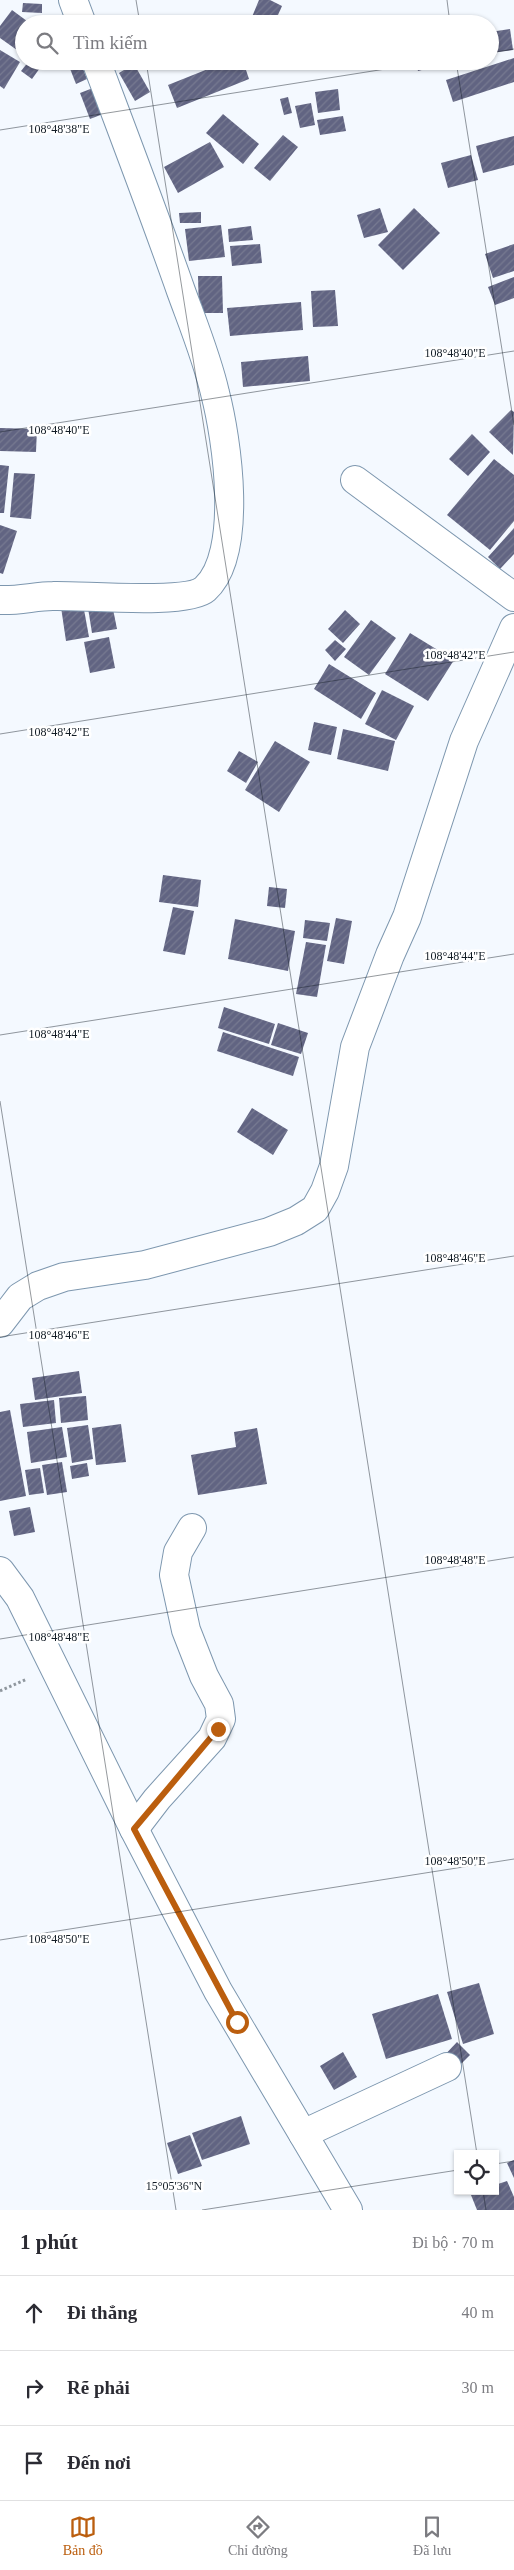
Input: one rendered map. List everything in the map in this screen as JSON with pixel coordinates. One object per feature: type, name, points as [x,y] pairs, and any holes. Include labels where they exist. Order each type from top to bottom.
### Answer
[{"type":"street","points":[[73,0],[79,15]]},
{"type":"street","points":[[0,600],[52,596],[152,598],[193,594],[204,590],[215,577],[227,543],[229,517],[226,451],[215,392],[160,232],[99,70]]},
{"type":"street","points":[[355,480],[514,598]]},
{"type":"street","points":[[0,1324],[20,1297],[38,1286],[64,1277],[146,1265],[269,1232],[296,1221],[315,1209],[325,1191],[334,1166],[355,1047],[390,955],[407,918],[464,741],[514,628]]},
{"type":"street","points":[[134,1829],[157,1799],[212,1738],[221,1719],[219,1704],[204,1676],[186,1630],[174,1575],[178,1552],[192,1528]]},
{"type":"street","points":[[0,1571],[20,1598],[134,1829],[218,1991],[348,2210]]},
{"type":"street","points":[[303,2134],[447,2067]]},
{"type":"building","points":[[259,0],[270,0],[282,6],[278,15],[253,15]]},
{"type":"building","points":[[23,3],[42,4],[42,13],[22,12]]},
{"type":"building","points":[[12,10],[19,15],[15,15],[15,49],[0,38],[0,26]]},
{"type":"building","points":[[510,29],[513,50],[499,52],[499,31]]},
{"type":"building","points":[[0,50],[15,59],[15,70],[4,89],[0,86]]},
{"type":"building","points":[[514,58],[514,82],[453,102],[446,80],[477,70],[499,70],[499,63]]},
{"type":"building","points":[[22,70],[38,70],[32,79]]},
{"type":"building","points":[[71,70],[84,70],[87,79],[76,84]]},
{"type":"building","points":[[124,70],[137,70],[150,92],[135,101],[119,73]]},
{"type":"building","points":[[206,70],[246,70],[249,79],[177,108],[168,85]]},
{"type":"building","points":[[93,88],[103,114],[90,119],[80,93]]},
{"type":"building","points":[[338,89],[340,110],[318,113],[315,92]]},
{"type":"building","points":[[288,97],[292,113],[284,115],[280,99]]},
{"type":"building","points":[[311,103],[315,125],[300,128],[295,106]]},
{"type":"building","points":[[223,114],[259,144],[243,164],[206,133]]},
{"type":"building","points":[[343,116],[346,131],[320,135],[317,120]]},
{"type":"building","points":[[283,135],[298,147],[270,181],[254,168]]},
{"type":"building","points":[[514,136],[514,165],[483,173],[476,146]]},
{"type":"building","points":[[210,142],[224,167],[178,193],[164,167]]},
{"type":"building","points":[[471,155],[478,180],[448,188],[441,163]]},
{"type":"building","points":[[380,208],[388,232],[364,238],[357,215]]},
{"type":"building","points":[[414,208],[440,233],[403,270],[378,245]]},
{"type":"building","points":[[201,212],[201,223],[180,223],[179,213]]},
{"type":"building","points":[[221,225],[225,257],[189,261],[185,229]]},
{"type":"building","points":[[251,226],[253,240],[229,242],[228,229]]},
{"type":"building","points":[[260,244],[262,263],[232,266],[230,246]]},
{"type":"building","points":[[514,244],[514,271],[493,278],[485,254]]},
{"type":"building","points":[[198,276],[222,276],[223,313],[199,313]]},
{"type":"building","points":[[514,277],[514,298],[495,305],[488,287]]},
{"type":"building","points":[[335,290],[338,326],[313,327],[311,291]]},
{"type":"building","points":[[301,302],[303,330],[230,336],[227,308]]},
{"type":"building","points":[[308,356],[310,381],[243,387],[241,362]]},
{"type":"building","points":[[511,410],[514,412],[513,455],[489,432]]},
{"type":"building","points":[[0,428],[37,429],[36,452],[0,451]]},
{"type":"building","points":[[472,434],[490,452],[468,476],[449,459]]},
{"type":"building","points":[[494,459],[514,475],[514,521],[490,550],[447,515]]},
{"type":"building","points":[[0,465],[9,466],[4,513],[0,513]]},
{"type":"building","points":[[14,473],[35,474],[31,519],[10,517]]},
{"type":"building","points":[[0,525],[17,531],[3,574],[0,573]]},
{"type":"building","points":[[514,528],[514,554],[500,569],[488,557]]},
{"type":"building","points":[[83,604],[89,637],[66,641],[61,607]]},
{"type":"building","points":[[112,604],[117,629],[92,633],[88,608]]},
{"type":"building","points":[[345,610],[360,624],[343,643],[328,629]]},
{"type":"building","points":[[371,620],[396,638],[369,675],[344,657]]},
{"type":"building","points":[[410,633],[454,660],[428,701],[385,674]]},
{"type":"building","points":[[109,637],[115,668],[90,673],[84,642]]},
{"type":"building","points":[[335,640],[346,649],[335,661],[325,650]]},
{"type":"building","points":[[329,664],[376,693],[361,719],[314,689]]},
{"type":"building","points":[[382,690],[414,706],[396,740],[365,724]]},
{"type":"building","points":[[314,722],[337,727],[331,755],[308,750]]},
{"type":"building","points":[[343,729],[395,741],[388,771],[337,759]]},
{"type":"building","points":[[275,741],[310,762],[279,812],[245,790]]},
{"type":"building","points":[[239,751],[258,762],[246,783],[227,771]]},
{"type":"building","points":[[163,875],[201,880],[198,907],[159,902]]},
{"type":"building","points":[[269,887],[287,889],[285,908],[267,906]]},
{"type":"building","points":[[173,907],[194,911],[185,955],[163,951]]},
{"type":"building","points":[[336,918],[352,921],[344,964],[327,961]]},
{"type":"building","points":[[235,919],[295,931],[288,971],[228,959]]},
{"type":"building","points":[[305,920],[330,923],[327,941],[303,938]]},
{"type":"building","points":[[306,942],[326,945],[317,997],[296,994]]},
{"type":"building","points":[[224,1007],[275,1024],[269,1044],[218,1028]]},
{"type":"building","points":[[278,1023],[308,1033],[301,1054],[271,1045]]},
{"type":"building","points":[[223,1032],[299,1057],[293,1076],[217,1051]]},
{"type":"building","points":[[252,1108],[288,1130],[273,1155],[237,1132]]},
{"type":"building","points":[[79,1371],[82,1393],[35,1400],[32,1378]]},
{"type":"building","points":[[86,1396],[88,1420],[61,1423],[59,1398]]},
{"type":"building","points":[[54,1400],[56,1423],[23,1427],[20,1404]]},
{"type":"building","points":[[10,1410],[26,1496],[0,1501],[0,1412]]},
{"type":"building","points":[[121,1424],[126,1462],[96,1465],[92,1428]]},
{"type":"building","points":[[88,1425],[93,1459],[72,1463],[67,1428]]},
{"type":"building","points":[[62,1427],[67,1457],[31,1463],[27,1432]]},
{"type":"building","points":[[257,1428],[267,1484],[198,1495],[191,1455],[236,1447],[234,1432]]},
{"type":"building","points":[[62,1462],[67,1492],[47,1495],[42,1465]]},
{"type":"building","points":[[87,1463],[89,1476],[72,1479],[70,1466]]},
{"type":"building","points":[[40,1468],[44,1493],[29,1495],[25,1470]]},
{"type":"building","points":[[30,1507],[35,1532],[14,1536],[9,1511]]},
{"type":"building","points":[[479,1983],[494,2034],[463,2044],[447,1992]]},
{"type":"building","points":[[438,1994],[452,2039],[386,2059],[372,2014]]},
{"type":"building","points":[[457,2042],[470,2055],[453,2072],[440,2060]]},
{"type":"building","points":[[343,2052],[357,2077],[334,2090],[320,2066]]},
{"type":"building","points":[[241,2116],[250,2144],[202,2160],[192,2133]]},
{"type":"building","points":[[190,2135],[202,2166],[178,2174],[167,2143]]},
{"type":"building","points":[[514,2160],[514,2178],[507,2163]]},
{"type":"building","points":[[507,2181],[514,2197],[514,2210],[477,2210],[471,2195],[499,2195],[499,2184]]},
{"type":"route","points":[[218,1729],[157,1799],[134,1829],[218,1991],[237,2022]]}]
